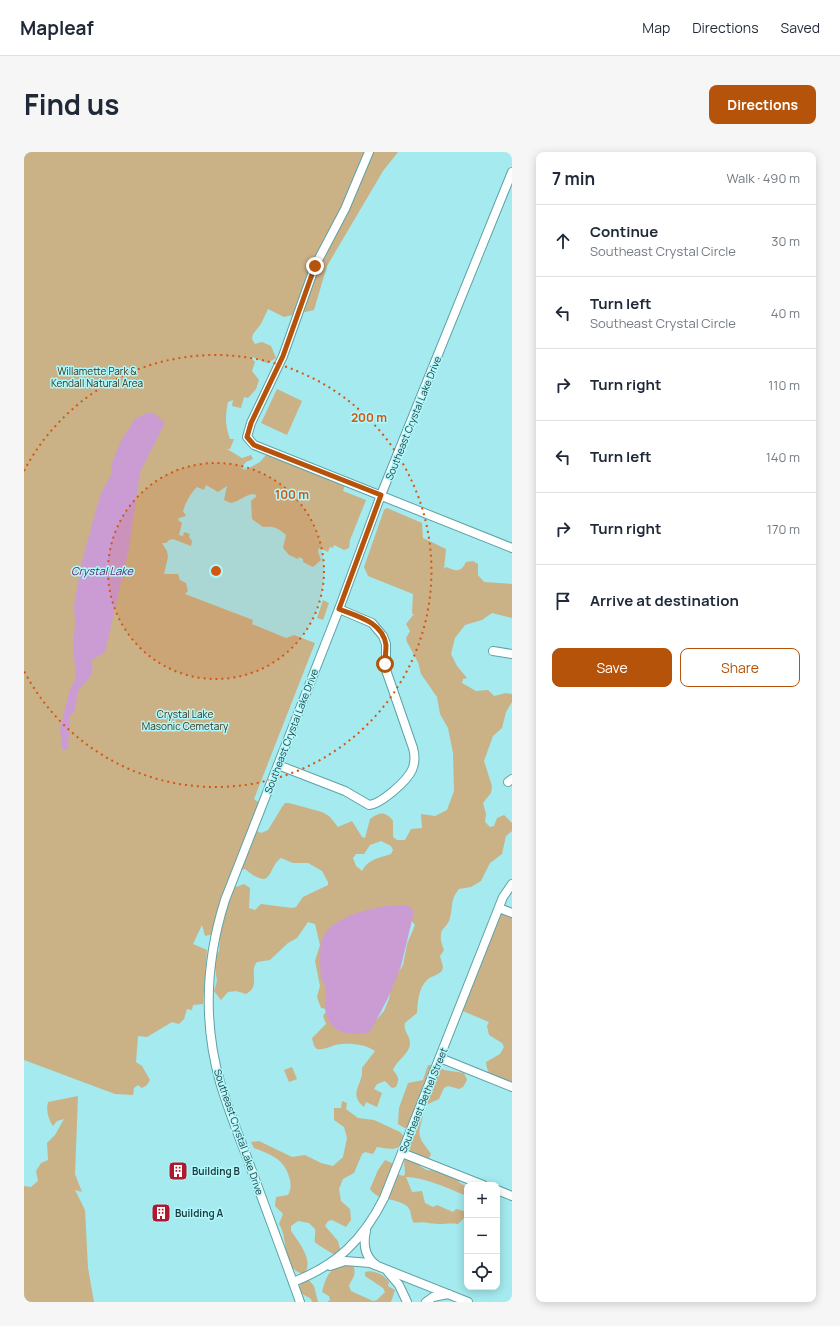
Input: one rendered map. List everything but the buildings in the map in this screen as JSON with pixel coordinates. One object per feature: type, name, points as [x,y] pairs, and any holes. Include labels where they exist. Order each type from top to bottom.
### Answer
[{"type":"street","points":[[369,152],[345,209],[315,266],[283,356],[251,423],[247,437],[254,445],[512,548]]},
{"type":"street","name":"Southeast Crystal Lake Drive","points":[[300,1302],[220,1081],[210,1029],[208,1003],[211,955],[216,927],[225,900],[339,609],[381,495],[512,172]]},
{"type":"street","points":[[278,765],[345,791],[369,805],[377,803],[402,783],[412,769],[415,755],[386,670],[386,644],[383,636],[372,624],[339,609]]},
{"type":"street","points":[[493,652],[512,654]]},
{"type":"street","name":"Southeast Bethel Street","points":[[293,1282],[322,1270],[343,1253],[366,1230],[384,1198],[503,897],[512,884]]},
{"type":"street","points":[[499,908],[512,913]]},
{"type":"street","points":[[440,1058],[512,1086]]},
{"type":"street","points":[[402,1153],[476,1182]]},
{"type":"street","points":[[500,1191],[512,1196]]},
{"type":"street","points":[[366,1230],[364,1246],[368,1257],[374,1265],[386,1271],[397,1282],[407,1302]]},
{"type":"street","points":[[322,1270],[345,1261],[361,1262],[374,1265],[468,1302]]},
{"type":"street","points":[[426,1302],[433,1297],[448,1294]]},
{"type":"green space","points":[[24,152],[398,152],[383,171],[327,266],[314,310],[284,317],[268,309],[261,324],[253,334],[252,339],[255,344],[262,342],[271,346],[276,358],[267,363],[250,356],[255,362],[252,371],[259,380],[256,389],[248,398],[244,397],[241,408],[232,406],[233,400],[228,402],[226,412],[228,434],[230,439],[234,439],[230,449],[227,449],[242,458],[251,455],[253,459],[246,462],[241,468],[245,470],[260,462],[266,455],[345,485],[343,491],[366,500],[350,540],[349,548],[344,550],[334,545],[333,548],[330,547],[328,552],[319,548],[318,552],[321,560],[313,567],[303,562],[303,559],[299,557],[298,559],[289,555],[283,548],[286,535],[273,527],[263,527],[252,519],[251,501],[257,496],[254,494],[231,503],[224,500],[227,486],[218,492],[206,485],[204,490],[197,487],[192,492],[183,511],[186,516],[179,518],[178,520],[182,523],[179,535],[183,536],[184,532],[190,534],[189,537],[192,541],[191,546],[173,539],[166,543],[162,543],[167,551],[168,557],[164,574],[178,574],[180,580],[186,583],[188,591],[185,594],[253,620],[252,624],[286,638],[294,635],[315,643],[254,799],[264,806],[265,809],[257,827],[257,831],[261,833],[268,830],[285,803],[289,803],[322,812],[329,816],[338,827],[352,821],[362,837],[365,838],[370,819],[380,814],[385,814],[393,821],[393,837],[397,840],[405,840],[411,829],[422,828],[421,814],[435,816],[447,810],[454,791],[453,753],[448,728],[440,714],[437,697],[421,674],[418,662],[407,642],[406,638],[410,631],[406,624],[414,614],[412,614],[413,594],[368,576],[364,567],[384,510],[387,508],[422,523],[423,538],[446,549],[444,569],[446,567],[458,570],[464,566],[466,562],[473,561],[478,564],[478,575],[484,582],[512,584],[512,618],[492,613],[482,620],[465,625],[455,638],[451,654],[457,666],[467,678],[463,679],[462,683],[476,691],[488,690],[494,696],[506,693],[512,694],[512,702],[506,712],[502,728],[493,736],[484,761],[492,786],[491,793],[483,803],[486,814],[485,822],[490,827],[494,826],[497,818],[504,815],[512,823],[512,831],[506,836],[502,854],[490,863],[481,881],[471,887],[459,889],[454,897],[449,921],[441,932],[441,940],[444,950],[440,956],[443,967],[442,971],[428,979],[422,987],[419,995],[417,1013],[405,1023],[410,1046],[393,1070],[398,1078],[398,1082],[396,1087],[392,1088],[385,1081],[377,1084],[374,1089],[382,1093],[377,1107],[366,1102],[364,1107],[359,1102],[356,1093],[361,1079],[362,1068],[375,1051],[362,1045],[351,1044],[340,1044],[324,1049],[317,1049],[314,1046],[312,1038],[326,1024],[323,1016],[325,1013],[376,1020],[384,1011],[389,999],[392,982],[403,965],[407,944],[415,925],[410,919],[327,974],[326,1009],[321,1008],[317,997],[320,986],[315,961],[320,945],[315,924],[308,922],[297,938],[288,943],[270,960],[257,962],[254,970],[254,983],[251,990],[246,994],[236,991],[228,992],[221,1000],[214,991],[217,981],[214,959],[219,951],[220,938],[213,934],[205,936],[202,925],[193,944],[207,950],[203,1004],[193,1005],[192,1010],[187,1009],[184,1019],[179,1024],[172,1022],[147,1037],[138,1036],[136,1062],[142,1066],[150,1080],[147,1085],[142,1088],[138,1085],[134,1088],[133,1095],[115,1094],[24,1060]],"holes":[[[381,841],[391,846],[393,850],[391,854],[371,861],[362,871],[356,866],[353,858],[356,854],[364,854],[370,845]],[[281,858],[293,863],[308,863],[322,871],[328,885],[303,897],[296,907],[292,908],[261,904],[255,910],[249,908],[250,888],[244,884],[236,887],[233,885],[241,870],[245,869],[254,876],[261,879],[265,878],[269,876]]]},
{"type":"green space","points":[[277,389],[302,401],[287,435],[261,423]]},
{"type":"green space","points":[[323,600],[329,603],[323,620],[317,618]]},
{"type":"green space","points":[[499,908],[512,913],[512,1083],[495,1077],[489,1073],[487,1068],[486,1062],[500,1054],[504,1047],[502,1043],[489,1035],[487,1026],[489,1022],[458,1009]]},
{"type":"green space","points":[[428,1065],[436,1066],[444,1070],[464,1073],[467,1080],[463,1087],[459,1089],[448,1086],[444,1088],[439,1099],[428,1104],[423,1109],[423,1117],[419,1132],[423,1142],[431,1154],[429,1158],[421,1159],[419,1162],[420,1166],[426,1170],[439,1171],[454,1176],[464,1185],[464,1195],[429,1181],[406,1177],[412,1192],[422,1191],[425,1203],[433,1207],[437,1205],[453,1212],[456,1209],[464,1211],[464,1218],[458,1224],[414,1223],[410,1210],[407,1206],[397,1201],[382,1198],[370,1189],[378,1170],[385,1160],[392,1163],[396,1174],[404,1176],[404,1161],[409,1154],[410,1142],[408,1130],[398,1124],[399,1108],[408,1083],[423,1080]]},
{"type":"green space","points":[[292,1067],[297,1079],[289,1082],[284,1070]]},
{"type":"green space","points":[[78,1096],[75,1174],[82,1192],[75,1190],[85,1210],[88,1268],[94,1302],[24,1302],[24,1186],[31,1187],[38,1181],[36,1171],[41,1163],[48,1160],[47,1143],[55,1135],[64,1119],[57,1121],[53,1126],[48,1114],[48,1102]]},
{"type":"green space","points":[[342,1101],[347,1103],[346,1109],[358,1118],[374,1120],[400,1132],[406,1139],[401,1146],[394,1149],[377,1147],[373,1154],[365,1152],[362,1154],[354,1173],[343,1179],[339,1189],[341,1201],[350,1209],[351,1220],[346,1227],[332,1220],[328,1221],[325,1226],[338,1241],[341,1253],[337,1256],[316,1243],[315,1229],[309,1223],[298,1221],[291,1226],[291,1231],[307,1258],[307,1269],[303,1274],[296,1271],[291,1266],[288,1259],[284,1237],[279,1224],[283,1214],[275,1206],[276,1197],[288,1195],[289,1193],[291,1184],[288,1173],[281,1162],[267,1153],[254,1148],[251,1142],[259,1141],[292,1157],[305,1155],[321,1163],[333,1166],[343,1157],[347,1138],[344,1127],[334,1120],[334,1108],[341,1108]]},
{"type":"green space","points":[[347,1263],[354,1267],[354,1275],[349,1286],[351,1291],[373,1301],[377,1300],[385,1292],[383,1288],[365,1276],[365,1272],[372,1271],[385,1277],[389,1282],[388,1286],[395,1290],[391,1302],[327,1302],[330,1300],[329,1296],[322,1292],[327,1277],[336,1267]]},
{"type":"green space","points":[[308,1279],[314,1286],[318,1302],[312,1302],[311,1299],[301,1292],[301,1283]]},
{"type":"water","name":"Crystal Lake","points":[[149,412],[156,415],[165,423],[140,472],[129,548],[105,652],[91,661],[93,668],[90,677],[78,691],[75,710],[70,716],[68,750],[62,749],[60,728],[70,689],[76,678],[73,647],[75,624],[74,606],[81,565],[101,493],[111,475],[112,463],[121,441],[135,419]]},
{"type":"water","points":[[395,905],[409,906],[414,912],[401,966],[388,998],[370,1032],[348,1034],[342,1032],[331,1024],[325,1010],[326,991],[325,985],[321,978],[321,943],[325,934],[332,926],[341,920],[363,911]]},
{"type":"place","name":"Building B","points":[[178,1171]]},
{"type":"place","name":"Building A","points":[[161,1213]]},
{"type":"route","points":[[315,266],[283,356],[251,423],[247,437],[254,445],[381,495],[339,609],[364,619],[380,630],[386,644],[385,664]]},
{"type":"park label","name":"Willamette Park & Kendall Natural Area","points":[[97,376]]},
{"type":"park label","name":"Crystal Lake Masonic Cemetary","points":[[185,720]]}]
